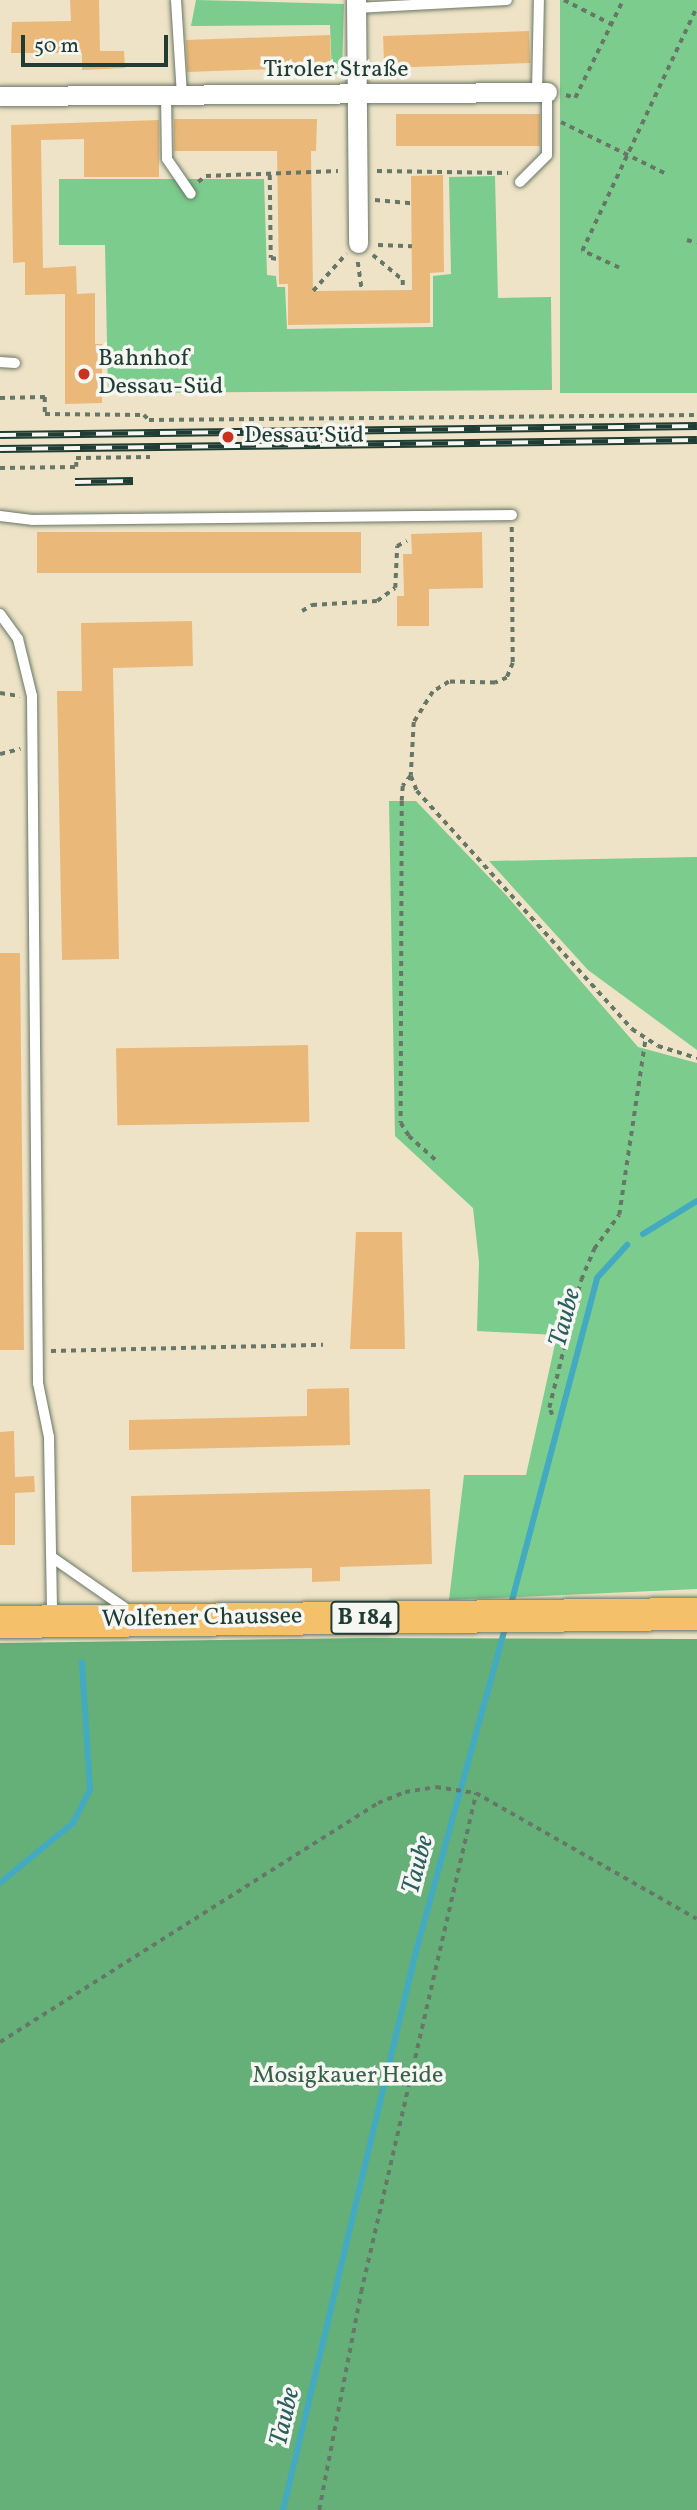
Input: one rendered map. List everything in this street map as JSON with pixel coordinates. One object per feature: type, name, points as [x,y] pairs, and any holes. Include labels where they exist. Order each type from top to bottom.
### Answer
[{"type":"main road","name":"Wolfener Chaussee","points":[[0,1622],[138,1619],[537,1619],[697,1614]]},
{"type":"street","points":[[356,4],[358,243]]},
{"type":"street","name":"Tiroler Straße","points":[[0,96],[356,96],[542,92]]},
{"type":"lane","points":[[176,0],[174,96],[167,159],[191,194]]},
{"type":"lane","points":[[356,4],[507,0]]},
{"type":"lane","points":[[520,183],[547,155],[549,118],[542,92],[539,0]]},
{"type":"lane","points":[[0,362],[15,363]]},
{"type":"lane","points":[[0,516],[32,520],[512,514]]},
{"type":"lane","points":[[0,614],[18,639],[28,666],[32,696],[38,1383],[49,1437],[52,1621]]},
{"type":"lane","points":[[53,1558],[94,1591],[119,1601],[138,1619]]},
{"type":"path","points":[[564,0],[611,24]]},
{"type":"path","points":[[542,92],[575,98],[623,0]]},
{"type":"path","points":[[619,268],[582,251],[697,7]]},
{"type":"path","points":[[549,118],[666,174]]},
{"type":"path","points":[[270,175],[271,258],[278,259]]},
{"type":"path","points":[[271,192],[277,192]]},
{"type":"path","points":[[358,200],[411,203]]},
{"type":"path","points":[[687,240],[697,243]]},
{"type":"path","points":[[358,243],[412,246]]},
{"type":"path","points":[[358,243],[403,280],[403,290]]},
{"type":"path","points":[[358,243],[362,291]]},
{"type":"path","points":[[313,291],[358,243]]},
{"type":"path","points":[[0,398],[45,397],[45,414],[144,415],[149,420],[697,415]]},
{"type":"path","points":[[0,468],[76,467],[76,458],[149,457]]},
{"type":"path","points":[[512,514],[513,663],[507,678],[495,683],[449,682],[433,692],[414,722],[411,776],[417,791],[645,1040],[697,1058]]},
{"type":"path","points":[[303,611],[312,605],[377,601],[395,588],[397,546],[407,541]]},
{"type":"path","points":[[411,776],[403,786],[402,801],[401,1123],[409,1136],[438,1162]]},
{"type":"path","points":[[552,1415],[552,1395],[581,1280],[594,1249],[619,1215],[645,1040]]},
{"type":"path","points":[[39,1351],[323,1345]]},
{"type":"path","points":[[0,2042],[378,1803],[405,1792],[453,1789],[476,1793],[697,1919]]},
{"type":"path","points":[[319,2510],[361,2292],[476,1793]]},
{"type":"green space","points":[[196,0],[344,4],[342,72],[332,75],[330,25],[191,26]]},
{"type":"green space","points":[[560,0],[697,0],[697,393],[560,393]]},
{"type":"green space","points":[[495,176],[498,298],[551,297],[552,390],[108,393],[105,245],[59,245],[59,179],[264,179],[267,275],[276,276],[277,287],[285,287],[287,329],[433,327],[433,276],[451,274],[449,177]]},
{"type":"green space","points":[[389,801],[416,801],[507,896],[638,1047],[697,1063],[697,1589],[449,1600],[464,1475],[526,1475],[557,1335],[477,1331],[479,1262],[473,1208],[395,1136]]},
{"type":"green space","points":[[697,857],[697,1050],[588,970],[489,861]]},
{"type":"green space","name":"Mosigkauer Heide","points":[[365,1638],[697,1639],[697,2510],[0,2510],[0,1643]]},
{"type":"building","points":[[70,0],[99,0],[100,51],[124,51],[125,68],[82,70],[82,53],[11,53],[12,22],[71,21]]},
{"type":"building","points":[[529,31],[530,63],[384,68],[383,36]]},
{"type":"building","points":[[330,35],[331,67],[187,72],[186,40]]},
{"type":"building","points":[[396,114],[540,114],[540,146],[396,146]]},
{"type":"building","points":[[174,119],[317,119],[316,151],[311,151],[313,291],[412,290],[411,176],[443,175],[444,272],[430,273],[430,323],[288,325],[288,284],[279,284],[277,151],[174,151]]},
{"type":"building","points":[[159,120],[159,177],[84,177],[84,139],[41,140],[43,268],[76,266],[77,294],[95,293],[95,344],[102,344],[102,403],[65,404],[65,294],[25,295],[25,262],[13,263],[11,125]]},
{"type":"building","points":[[37,532],[361,532],[361,573],[37,573]]},
{"type":"building","points":[[482,532],[483,588],[429,589],[429,626],[397,626],[397,596],[404,596],[403,554],[412,554],[411,534]]},
{"type":"building","points":[[192,621],[193,666],[113,668],[119,959],[62,960],[57,691],[82,691],[81,623]]},
{"type":"building","points":[[0,953],[20,953],[24,1350],[0,1350]]},
{"type":"building","points":[[308,1045],[309,1122],[117,1125],[116,1048]]},
{"type":"building","points":[[356,1232],[402,1232],[405,1349],[350,1349]]},
{"type":"building","points":[[349,1388],[350,1445],[129,1450],[129,1420],[307,1416],[307,1389]]},
{"type":"building","points":[[14,1431],[15,1477],[34,1476],[35,1492],[15,1493],[15,1545],[0,1545],[0,1432]]},
{"type":"building","points":[[430,1489],[432,1564],[340,1567],[340,1581],[312,1582],[312,1568],[132,1572],[131,1496]]},
{"type":"waterway","name":"Taube","points":[[643,1234],[697,1201]]},
{"type":"waterway","name":"Taube","points":[[510,1608],[597,1278],[627,1245]]},
{"type":"waterway","name":"Taube","points":[[283,2510],[415,1955],[506,1625]]},
{"type":"waterway","points":[[0,1883],[73,1823],[90,1790],[82,1662]]},
{"type":"railway","points":[[0,435],[697,426]]},
{"type":"railway","points":[[0,449],[697,440]]},
{"type":"railway","points":[[75,482],[133,481]]},
{"type":"place","name":"Bahnhof Dessau-Süd","points":[[84,374]]},
{"type":"place","name":"Dessau Süd","points":[[228,437]]}]
